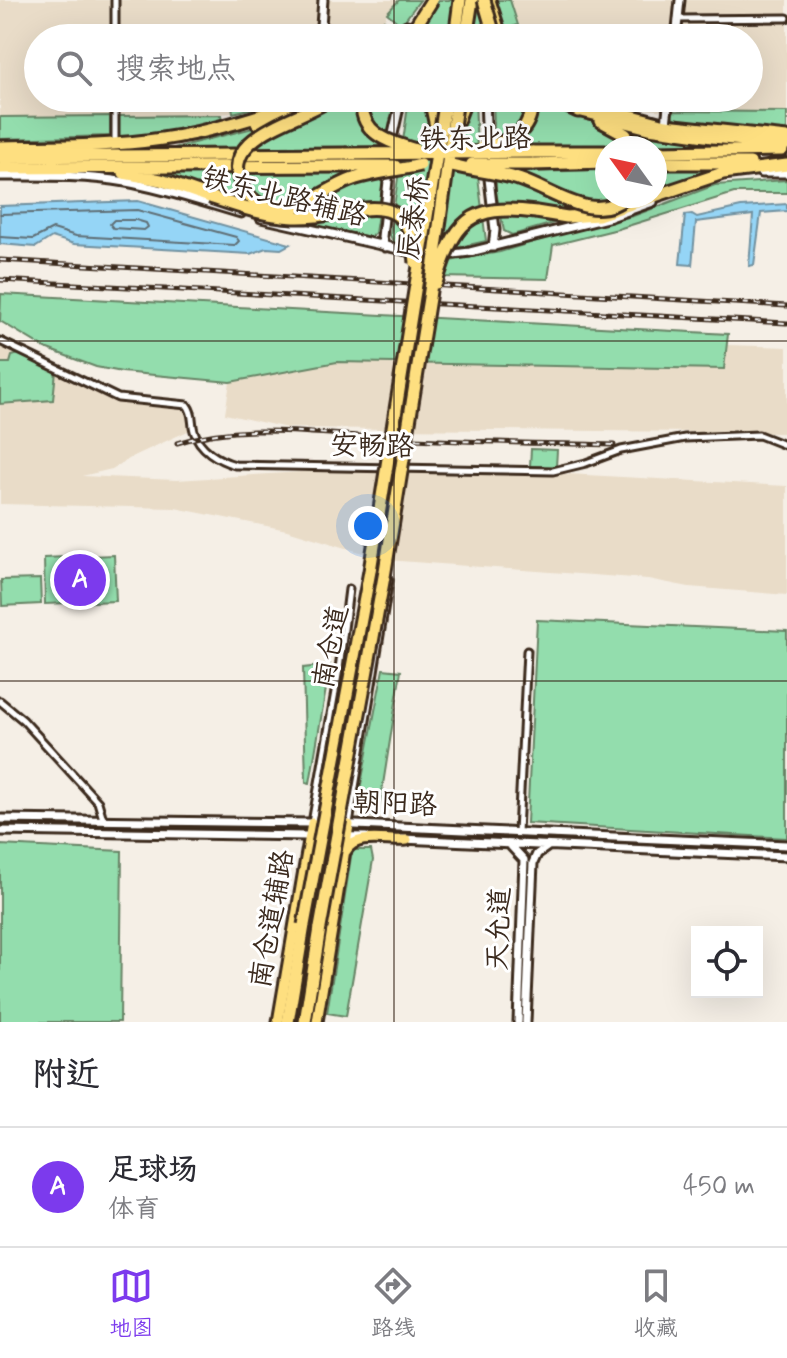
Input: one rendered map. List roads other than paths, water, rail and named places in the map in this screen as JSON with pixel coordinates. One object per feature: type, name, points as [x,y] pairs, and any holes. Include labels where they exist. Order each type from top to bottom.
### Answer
[{"type":"highway","points":[[412,24],[430,0]]},
{"type":"highway","points":[[457,24],[460,0]]},
{"type":"highway","points":[[468,24],[472,0]]},
{"type":"highway","points":[[487,0],[494,24]]},
{"type":"highway","points":[[0,147],[115,144],[185,135],[275,112]]},
{"type":"highway","points":[[100,156],[181,143],[283,112]]},
{"type":"highway","points":[[300,112],[264,131],[243,151],[240,181],[256,202],[272,209],[286,209],[357,178],[420,165]]},
{"type":"highway","points":[[362,112],[373,132],[390,143],[428,153]]},
{"type":"highway","points":[[435,112],[448,147]]},
{"type":"highway","name":"辰泰桥","points":[[429,298],[448,147],[447,112]]},
{"type":"highway","name":"辰泰桥","points":[[417,280],[454,112]]},
{"type":"highway","points":[[448,147],[461,112]]},
{"type":"highway","points":[[448,147],[500,144],[517,136],[530,118],[530,112]]},
{"type":"highway","points":[[586,112],[626,136]]},
{"type":"highway","points":[[594,112],[613,119],[712,137],[787,144]]},
{"type":"highway","name":"铁东北路","points":[[344,160],[428,153],[448,147],[532,158],[595,161]]},
{"type":"highway","points":[[667,152],[787,150]]},
{"type":"highway","name":"铁东北路","points":[[344,160],[452,165],[595,153]]},
{"type":"highway","points":[[0,157],[344,160]]},
{"type":"highway","points":[[0,168],[344,160]]},
{"type":"highway","points":[[667,163],[787,164]]},
{"type":"highway","points":[[429,298],[450,241],[462,226],[477,215],[508,209],[567,217],[592,216],[723,173],[787,164]]},
{"type":"highway","points":[[452,165],[516,178],[586,207],[595,207]]},
{"type":"highway","points":[[80,168],[138,175],[256,211],[294,217],[320,217],[375,207],[391,211],[403,219],[412,231],[417,280]]},
{"type":"highway","name":"南仓道","points":[[288,1018],[370,571],[417,280]]},
{"type":"highway","name":"南仓道","points":[[308,1021],[320,928],[385,571],[429,298]]},
{"type":"main road","points":[[610,112],[666,124],[787,137]]},
{"type":"main road","name":"南仓道辅路","points":[[278,1022],[312,823]]},
{"type":"main road","points":[[308,1021],[348,831]]},
{"type":"main road","points":[[344,854],[353,841],[407,840]]},
{"type":"street","points":[[115,0],[115,24]]},
{"type":"street","points":[[321,24],[323,0]]},
{"type":"street","points":[[677,24],[680,0]]},
{"type":"street","points":[[678,19],[787,18]]},
{"type":"street","points":[[115,112],[115,144]]},
{"type":"street","points":[[385,247],[382,237],[391,147],[398,112]]},
{"type":"street","points":[[486,112],[489,197],[495,230],[493,247]]},
{"type":"street","points":[[666,124],[667,112]]},
{"type":"street","name":"铁东北路辅路","points":[[0,176],[59,176],[144,186],[406,252],[450,255],[611,217],[711,181],[752,174],[787,173]]},
{"type":"street","name":"安畅路","points":[[0,341],[118,398],[187,405],[192,411],[194,432],[205,448],[220,461],[235,465],[553,471],[621,450],[685,438],[759,435],[787,446]]},
{"type":"street","points":[[348,831],[389,580]]},
{"type":"street","points":[[312,823],[339,669],[349,589]]},
{"type":"street","points":[[518,832],[527,651]]},
{"type":"street","points":[[0,701],[23,720],[98,802],[103,819]]},
{"type":"street","name":"朝阳路","points":[[0,819],[312,823],[407,840],[787,856]]},
{"type":"street","points":[[28,832],[29,819]]},
{"type":"street","name":"朝阳路","points":[[0,831],[310,835],[348,831],[518,832],[787,845]]},
{"type":"street","name":"天允道","points":[[509,845],[524,860],[518,1022]]},
{"type":"street","name":"天允道","points":[[526,1022],[533,863],[537,854],[548,847]]},
{"type":"water","points":[[138,201],[290,244],[281,249],[266,248],[250,254],[74,244],[52,237],[36,247],[0,244],[0,206]]},
{"type":"water","points":[[787,204],[787,211],[761,213],[754,265],[749,266],[753,215],[696,222],[692,265],[680,264],[685,215],[697,217],[741,207]]},
{"type":"railway","points":[[0,260],[787,306]]},
{"type":"railway","points":[[0,280],[787,323]]},
{"type":"railway","points":[[177,443],[226,433],[276,431],[435,440],[614,445]]},
{"type":"place","name":"足球场","points":[[80,580]]}]
